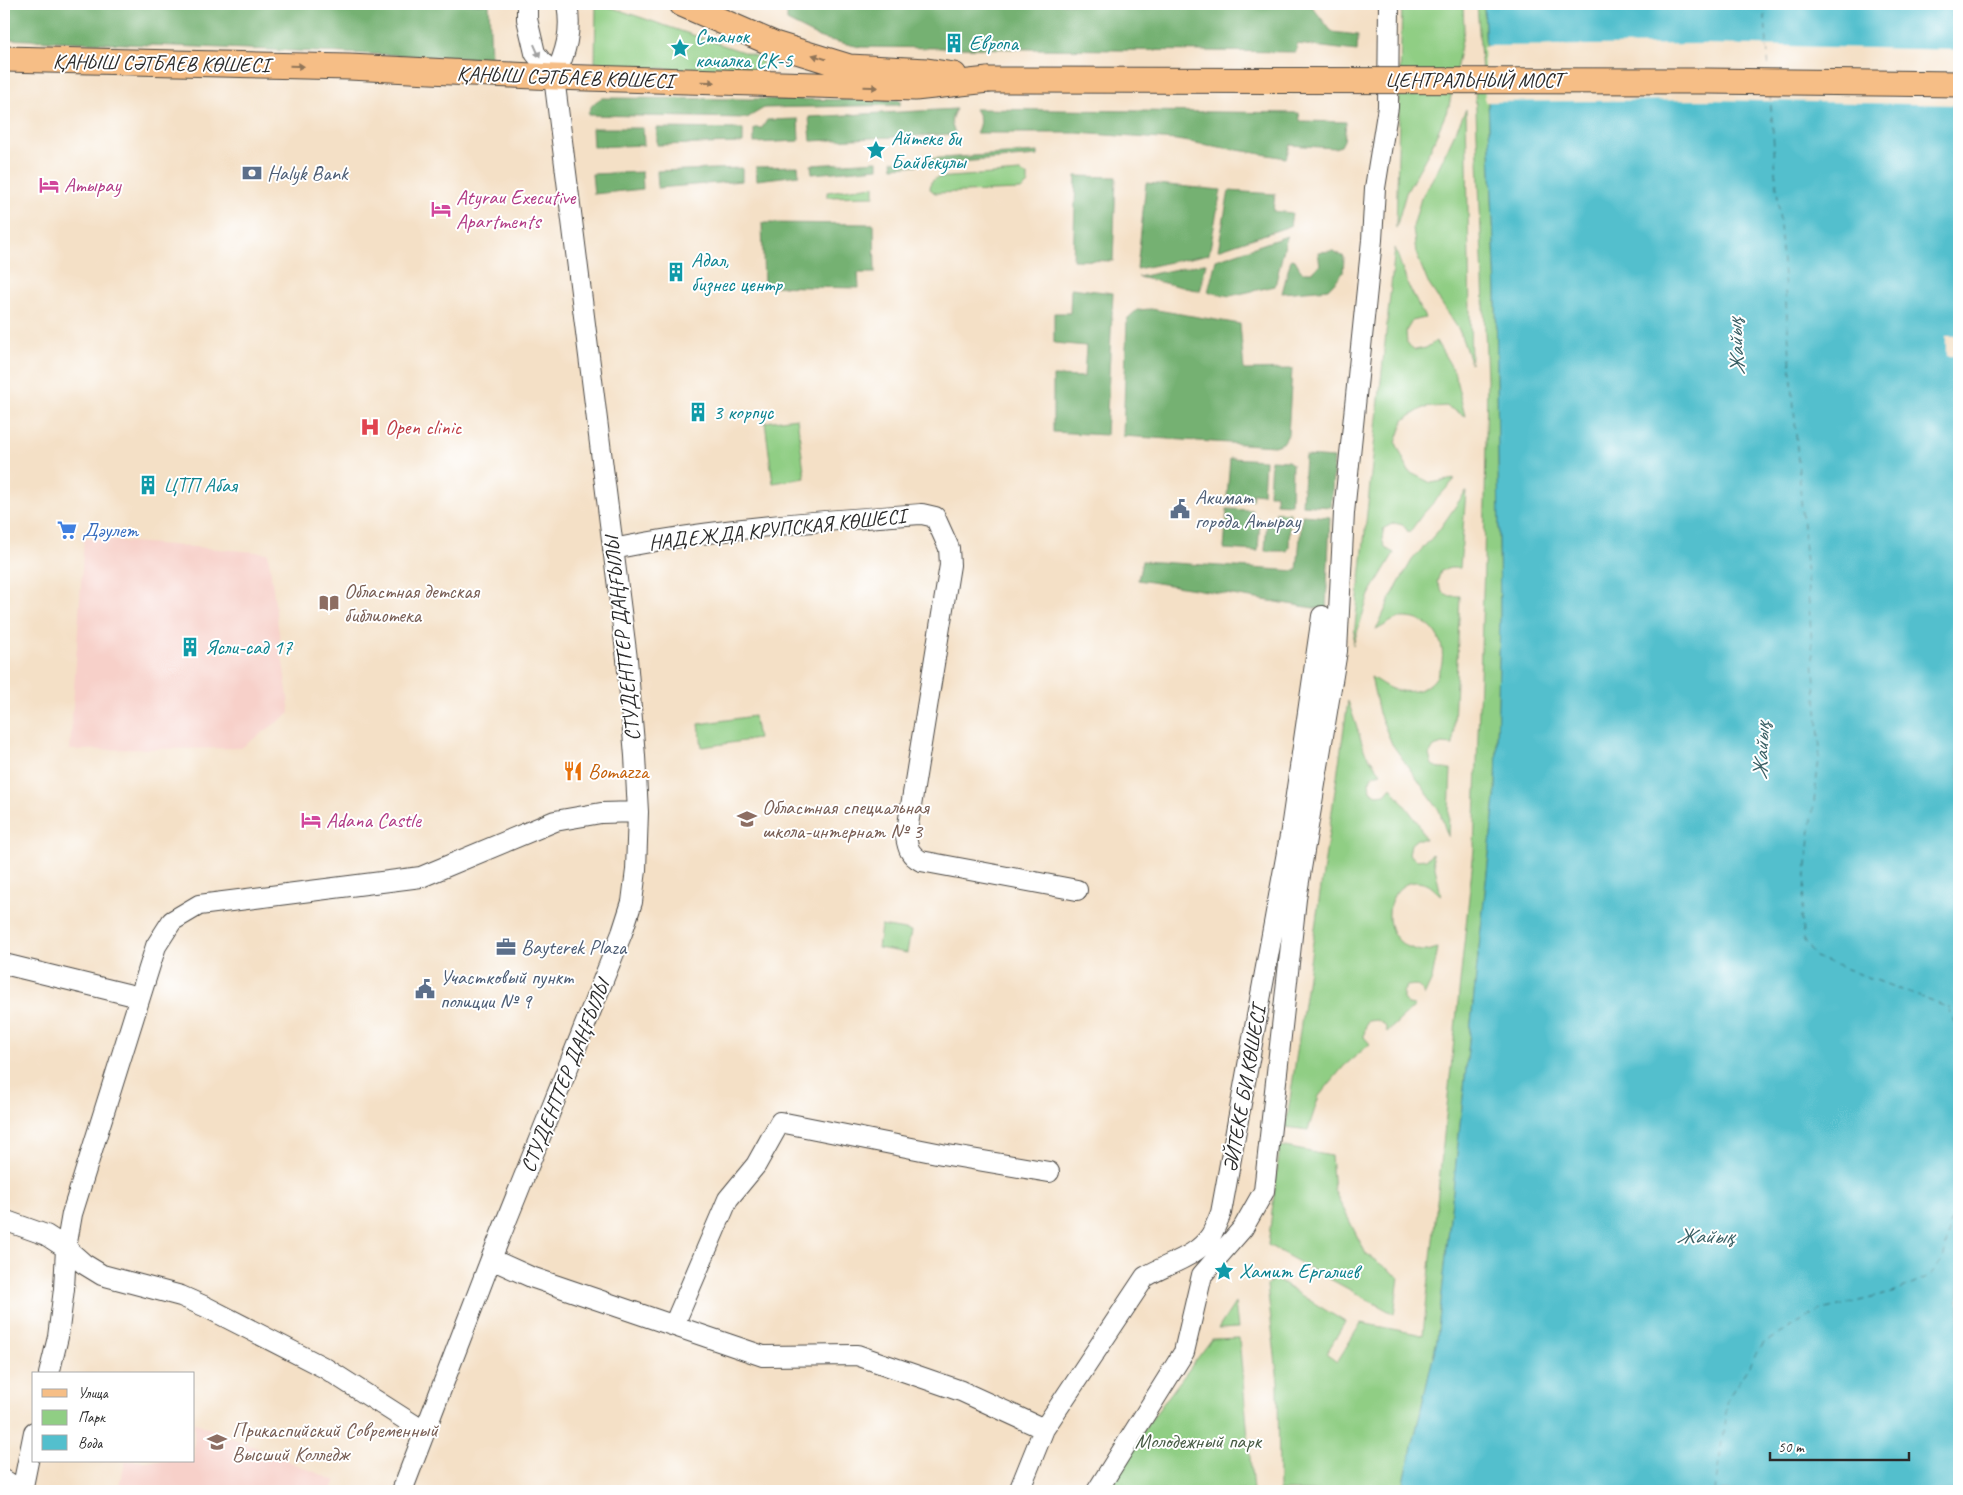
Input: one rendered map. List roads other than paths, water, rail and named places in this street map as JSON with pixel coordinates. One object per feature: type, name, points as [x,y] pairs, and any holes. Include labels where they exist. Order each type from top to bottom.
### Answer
[{"type":"main road","points":[[682,4],[774,44],[849,66],[927,71],[988,80]]},
{"type":"main road","name":"ҚАНЫШ СӘТБАЕВ КӨШЕСІ","points":[[4,60],[349,67],[554,77],[915,88],[988,80]]},
{"type":"main road","name":"ЦЕНТРАЛЬНЫЙ МОСТ","points":[[988,80],[1708,81],[1959,84]]},
{"type":"street","points":[[527,4],[527,19],[535,53],[554,77],[566,53],[570,17],[567,4]]},
{"type":"street","points":[[1097,1491],[1184,1352],[1202,1275],[1244,1228],[1264,1191],[1296,899],[1337,651],[1344,513],[1372,240],[1375,188],[1388,107],[1390,4]]},
{"type":"street","name":"СТУДЕНТТЕР ДАҢҒЫЛЫ","points":[[402,1491],[491,1259],[622,933],[632,902],[636,870],[638,812],[626,658],[554,77]]},
{"type":"street","name":"НАДЕЖДА КРУПСКАЯ КӨШЕСІ","points":[[613,549],[787,524],[922,514],[935,517],[943,531],[949,548],[950,565],[906,837],[908,848],[913,857],[921,862],[1077,890]]},
{"type":"street","name":"ӘЙТЕКЕ БИ КӨШЕСІ","points":[[1019,1491],[1044,1429],[1145,1277],[1156,1270],[1179,1262],[1197,1250],[1211,1235],[1221,1213],[1290,836],[1322,616]]},
{"type":"street","points":[[49,1372],[59,1327],[64,1289],[66,1248],[72,1214],[156,946],[172,921],[199,905],[421,877],[555,821],[601,813],[638,812]]},
{"type":"street","points":[[4,964],[139,997]]},
{"type":"street","points":[[674,1325],[728,1199],[756,1165],[780,1122],[942,1154],[1049,1172]]},
{"type":"street","points":[[4,1220],[46,1235],[66,1248],[84,1264],[102,1275],[181,1296],[214,1311],[324,1368],[425,1432]]},
{"type":"street","points":[[491,1259],[531,1277],[762,1356],[857,1355],[961,1391],[1044,1429]]},
{"type":"street","points":[[4,1480],[22,1491],[32,1442]]},
{"type":"water","name":"Жайық","points":[[1484,4],[1959,4],[1959,1454],[1954,1491],[1402,1491],[1437,1340],[1496,789],[1500,617],[1496,292]]},
{"type":"place","name":"Европа","points":[[954,43]]},
{"type":"place","name":"Станок качалка СК-5","points":[[680,48]]},
{"type":"place","name":"Айтеке би Байбекулы","points":[[876,150]]},
{"type":"place","name":"Halyk Bank","points":[[252,173]]},
{"type":"place","name":"Атырау","points":[[49,185]]},
{"type":"place","name":"Atyrau Executive Apartments","points":[[441,209]]},
{"type":"place","name":"Адал, бизнес центр","points":[[676,272]]},
{"type":"place","name":"3 корпус","points":[[698,412]]},
{"type":"place","name":"Open clinic","points":[[370,427]]},
{"type":"place","name":"ЦТП Абая","points":[[148,485]]},
{"type":"place","name":"Акимат города Атырау","points":[[1180,509]]},
{"type":"place","name":"Дәулет","points":[[67,530]]},
{"type":"place","name":"Областная детская библиотека","points":[[329,603]]},
{"type":"place","name":"Ясли-сад 17","points":[[190,647]]},
{"type":"place","name":"Bomazza","points":[[573,771]]},
{"type":"place","name":"Областная специальная школа-интернат № 3","points":[[747,819]]},
{"type":"place","name":"Adana Сastle","points":[[311,820]]},
{"type":"place","name":"Bayterek Plaza","points":[[506,947]]},
{"type":"place","name":"Участковый пункт полиции № 9","points":[[425,989]]},
{"type":"place","name":"Хамит Ергалиев","points":[[1224,1271]]},
{"type":"place","name":"Прикаспийский Современный Высший Колледж","points":[[217,1442]]},
{"type":"park label","name":"Молодежный парк","points":[[1198,1441]]}]
